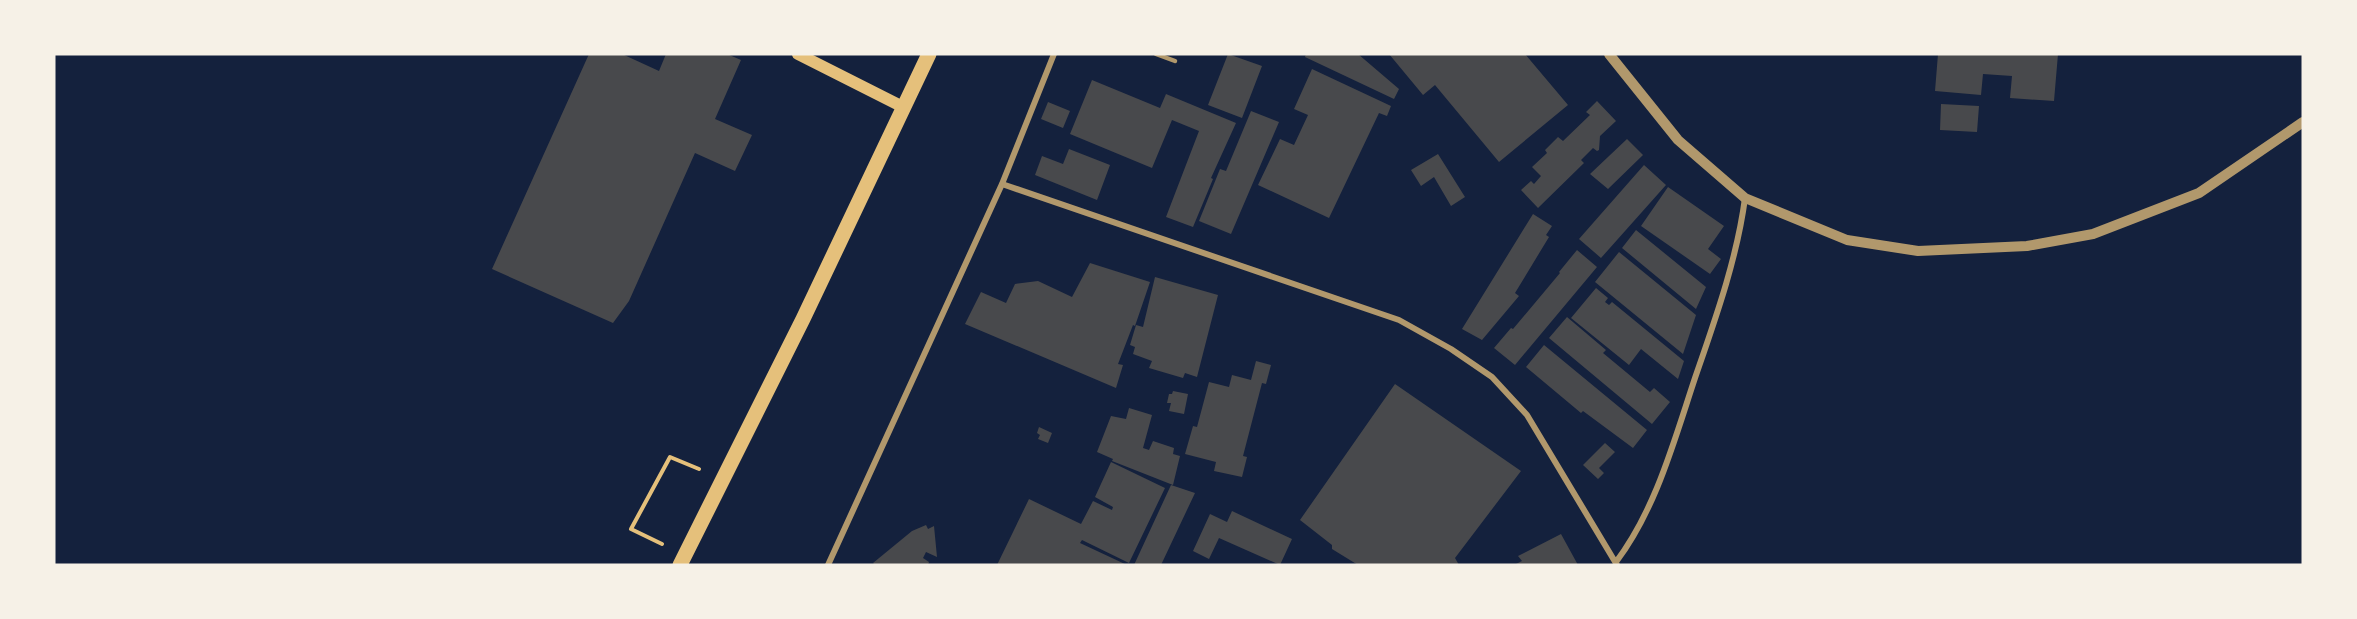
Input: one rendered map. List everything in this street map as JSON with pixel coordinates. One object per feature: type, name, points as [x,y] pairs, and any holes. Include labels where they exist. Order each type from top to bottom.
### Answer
[{"type":"main road","points":[[798,54],[903,107]]},
{"type":"main road","points":[[681,565],[803,320],[929,54]]},
{"type":"street","points":[[828,565],[1002,184],[1054,54]]},
{"type":"street","points":[[1609,54],[1678,140],[1745,198],[1847,240],[1918,251],[2027,246],[2093,234],[2199,193],[2303,122]]},
{"type":"street","points":[[1002,184],[1399,320],[1451,349],[1492,377],[1527,415],[1617,564],[1634,539],[1681,421],[1712,330],[1745,198]]},
{"type":"lane","points":[[1156,54],[1175,61]]},
{"type":"path","points":[[631,529],[670,457]]},
{"type":"building","points":[[589,54],[622,54],[659,71],[666,54],[727,54],[741,60],[715,119],[752,135],[735,171],[695,153],[629,301],[613,323],[492,269]]},
{"type":"building","points":[[1228,54],[1262,66],[1242,118],[1208,105]]},
{"type":"building","points":[[1306,54],[1358,54],[1399,89],[1394,99],[1305,57]]},
{"type":"building","points":[[1389,54],[1525,54],[1568,105],[1499,162],[1435,85],[1423,95]]},
{"type":"building","points":[[1938,54],[2058,54],[2054,101],[2010,98],[2012,76],[1983,74],[1981,95],[1935,91]]},
{"type":"building","points":[[1312,69],[1391,106],[1387,116],[1379,113],[1329,218],[1258,185],[1280,139],[1294,145],[1308,115],[1294,109]]},
{"type":"building","points":[[1092,80],[1160,108],[1166,94],[1236,123],[1211,178],[1213,179],[1193,227],[1166,217],[1199,131],[1172,120],[1152,168],[1070,134]]},
{"type":"building","points":[[1597,101],[1616,121],[1600,136],[1599,150],[1593,148],[1581,160],[1584,163],[1538,208],[1521,190],[1531,181],[1534,184],[1541,176],[1532,167],[1547,153],[1545,150],[1558,137],[1563,141],[1590,115],[1586,112]]},
{"type":"building","points":[[1048,102],[1070,111],[1063,128],[1041,119]]},
{"type":"building","points":[[1941,104],[1979,106],[1977,132],[1940,130]]},
{"type":"building","points":[[1251,111],[1279,122],[1231,234],[1199,221],[1220,169],[1226,171]]},
{"type":"building","points":[[1627,139],[1643,155],[1608,189],[1590,174]]},
{"type":"building","points":[[1069,149],[1110,165],[1097,200],[1035,175],[1042,156],[1063,164]]},
{"type":"building","points":[[1438,154],[1465,197],[1451,206],[1434,177],[1421,186],[1411,170]]},
{"type":"building","points":[[1644,165],[1666,185],[1601,258],[1579,239]]},
{"type":"building","points":[[1668,187],[1724,226],[1708,249],[1721,259],[1710,274],[1641,226]]},
{"type":"building","points":[[1533,214],[1552,226],[1546,235],[1549,237],[1515,293],[1519,296],[1482,340],[1462,329]]},
{"type":"building","points":[[1636,230],[1706,287],[1696,309],[1622,248]]},
{"type":"building","points":[[1577,250],[1597,267],[1515,365],[1494,348],[1511,328],[1513,329]]},
{"type":"building","points":[[1619,252],[1696,315],[1683,354],[1595,282]]},
{"type":"building","points":[[1090,263],[1150,282],[1135,326],[1133,325],[1118,364],[1123,365],[1116,388],[965,324],[981,292],[1006,303],[1015,284],[1038,281],[1072,297]]},
{"type":"building","points":[[1155,277],[1218,295],[1197,377],[1185,373],[1183,378],[1149,368],[1152,361],[1133,354],[1135,347],[1130,345],[1136,325],[1143,327]]},
{"type":"building","points":[[1596,288],[1608,298],[1605,302],[1609,305],[1612,302],[1684,361],[1678,379],[1641,349],[1629,365],[1571,318]]},
{"type":"building","points":[[1567,317],[1606,350],[1603,353],[1650,392],[1654,388],[1670,402],[1652,424],[1549,338]]},
{"type":"building","points":[[1544,345],[1647,430],[1633,448],[1583,411],[1581,413],[1526,367]]},
{"type":"building","points":[[1256,361],[1271,365],[1266,384],[1262,383],[1243,456],[1247,457],[1242,477],[1214,471],[1216,462],[1185,454],[1193,426],[1197,427],[1209,382],[1229,387],[1232,375],[1251,380]]},
{"type":"building","points":[[1395,384],[1521,471],[1455,558],[1459,565],[1358,565],[1332,549],[1332,545],[1300,520]]},
{"type":"building","points":[[1173,391],[1188,394],[1184,414],[1169,411],[1171,403],[1167,403],[1169,394]]},
{"type":"building","points":[[1129,408],[1152,415],[1143,448],[1149,450],[1153,441],[1174,448],[1173,454],[1180,456],[1173,485],[1112,461],[1113,459],[1097,452],[1111,416],[1126,419]]},
{"type":"building","points":[[1039,427],[1052,433],[1048,443],[1038,439]]},
{"type":"building","points":[[1605,443],[1615,452],[1599,468],[1604,473],[1598,479],[1583,465]]},
{"type":"building","points":[[1111,462],[1165,488],[1129,563],[1082,540],[1080,543],[1127,565],[997,565],[1029,499],[1081,524],[1093,501],[1112,510],[1113,507],[1095,497]]},
{"type":"building","points":[[1171,485],[1195,493],[1161,565],[1134,565]]},
{"type":"building","points":[[1232,511],[1292,539],[1280,565],[1219,538],[1209,559],[1193,551],[1210,514],[1227,522]]},
{"type":"building","points":[[926,525],[928,529],[934,526],[937,557],[926,552],[923,558],[929,562],[928,565],[875,565],[873,563],[912,531]]},
{"type":"building","points":[[1561,534],[1578,565],[1514,565],[1522,561],[1518,556]]}]
